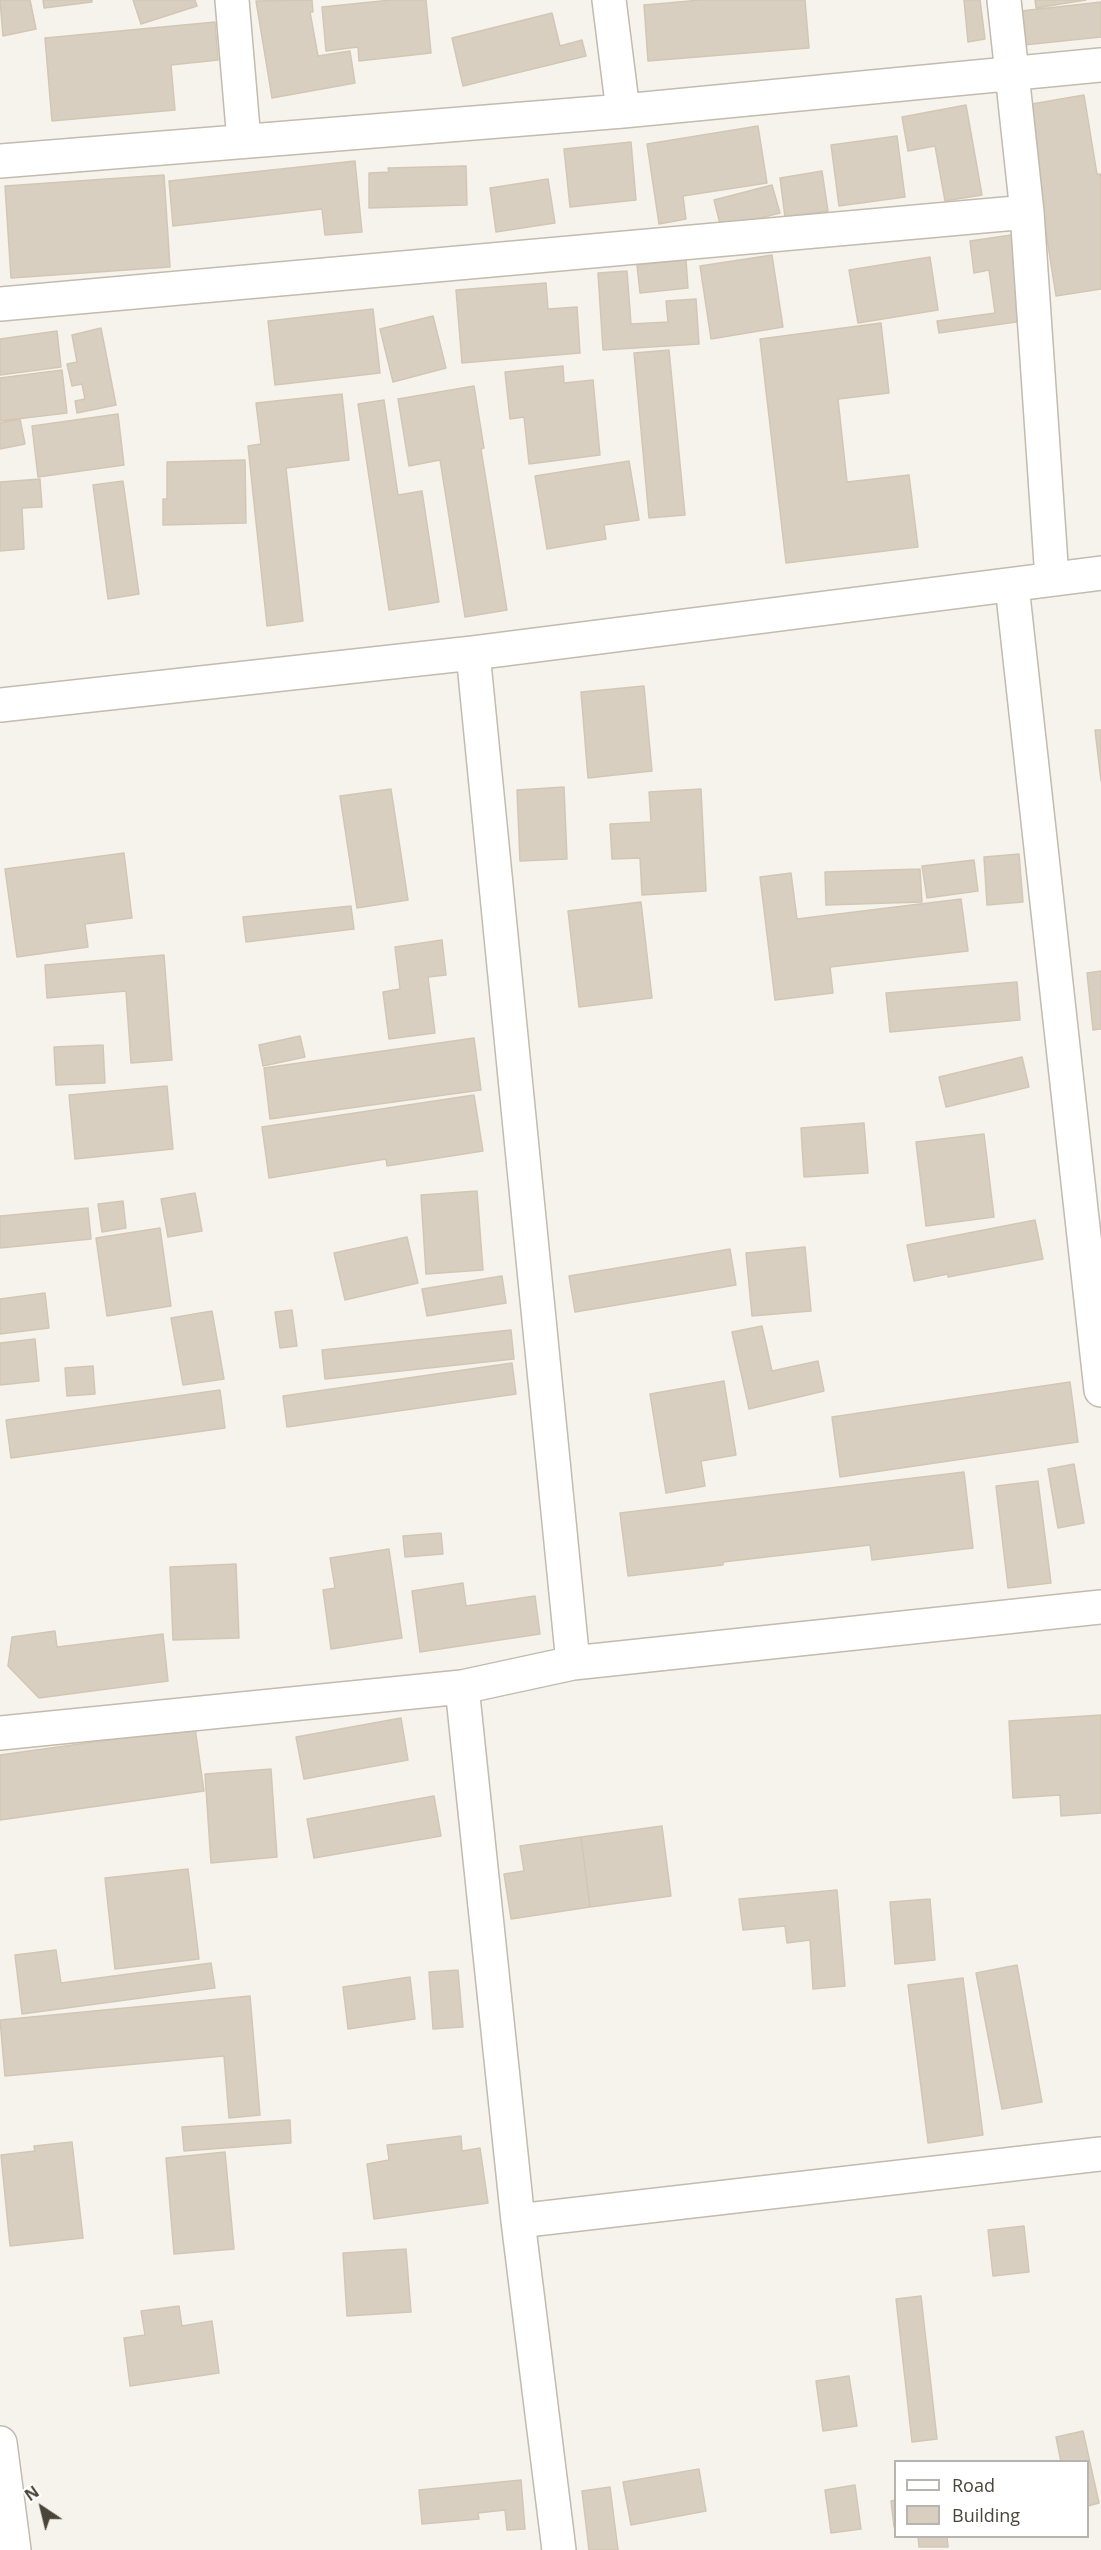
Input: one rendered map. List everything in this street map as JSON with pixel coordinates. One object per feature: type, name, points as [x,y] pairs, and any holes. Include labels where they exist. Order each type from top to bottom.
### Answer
[{"type":"street","points":[[232,0],[244,141]]},
{"type":"street","points":[[609,0],[622,111]]},
{"type":"street","points":[[1004,0],[1014,74],[1027,212],[1052,579]]},
{"type":"street","points":[[0,161],[622,111],[1101,65]]},
{"type":"street","points":[[0,304],[1027,212]]},
{"type":"street","points":[[0,705],[473,653],[1101,573]]},
{"type":"street","points":[[1012,586],[1101,1389]]},
{"type":"street","points":[[473,653],[573,1663]]},
{"type":"street","points":[[0,1734],[462,1687],[573,1663],[1101,1607]]},
{"type":"street","points":[[462,1687],[518,2221],[559,2550]]},
{"type":"street","points":[[518,2221],[1101,2154]]},
{"type":"street","points":[[0,2443],[14,2550]]},
{"type":"building","points":[[0,0],[30,0],[36,29],[3,36]]},
{"type":"building","points":[[43,0],[92,0],[92,2],[44,8]]},
{"type":"building","points":[[133,0],[195,0],[197,6],[141,24]]},
{"type":"building","points":[[312,0],[313,12],[310,12],[318,56],[350,51],[355,83],[272,98],[256,1]]},
{"type":"building","points":[[391,0],[426,0],[431,53],[359,61],[358,47],[326,51],[322,7]]},
{"type":"building","points":[[701,0],[805,0],[809,48],[648,61],[644,5]]},
{"type":"building","points":[[964,0],[980,0],[985,39],[968,42]]},
{"type":"building","points":[[1035,0],[1086,0],[1036,8]]},
{"type":"building","points":[[1101,2],[1101,37],[1024,45],[1021,11]]},
{"type":"building","points":[[552,13],[560,46],[582,40],[586,56],[463,86],[452,38]]},
{"type":"building","points":[[215,22],[218,60],[171,65],[175,110],[52,121],[45,38]]},
{"type":"building","points":[[1084,95],[1097,174],[1100,174],[1101,178],[1101,289],[1056,296],[1026,105]]},
{"type":"building","points":[[966,105],[982,195],[945,201],[935,146],[908,151],[902,117]]},
{"type":"building","points":[[758,126],[767,183],[683,196],[686,219],[659,224],[647,144]]},
{"type":"building","points":[[897,136],[905,197],[839,206],[831,145]]},
{"type":"building","points":[[631,142],[636,200],[570,207],[564,149]]},
{"type":"building","points":[[355,161],[362,232],[325,235],[322,209],[173,226],[169,181]]},
{"type":"building","points":[[466,166],[467,205],[369,208],[369,173],[389,172],[388,168]]},
{"type":"building","points":[[822,171],[828,211],[785,217],[780,178]]},
{"type":"building","points":[[164,175],[170,267],[11,278],[5,186]]},
{"type":"building","points":[[548,179],[555,223],[496,232],[490,188]]},
{"type":"building","points":[[772,185],[780,213],[721,228],[714,200]]},
{"type":"building","points":[[1018,234],[1030,320],[939,333],[937,321],[995,313],[989,270],[974,273],[970,241]]},
{"type":"building","points":[[772,255],[783,327],[711,339],[700,266]]},
{"type":"building","points":[[930,257],[938,310],[858,323],[849,270]]},
{"type":"building","points":[[686,260],[688,288],[640,293],[637,265]]},
{"type":"building","points":[[627,271],[631,324],[668,322],[666,301],[696,299],[699,344],[603,350],[598,273]]},
{"type":"building","points":[[546,283],[548,309],[577,307],[580,353],[462,363],[456,290]]},
{"type":"building","points":[[373,309],[380,373],[275,385],[268,321]]},
{"type":"building","points":[[433,316],[446,368],[393,382],[380,329]]},
{"type":"building","points":[[881,323],[889,393],[838,399],[847,482],[909,475],[918,547],[786,563],[760,339]]},
{"type":"building","points":[[101,328],[116,405],[77,413],[75,401],[85,399],[82,384],[72,386],[67,364],[77,362],[72,335]]},
{"type":"building","points":[[57,331],[61,367],[0,375],[0,339]]},
{"type":"building","points":[[669,350],[685,515],[649,518],[634,353]]},
{"type":"building","points":[[563,366],[564,383],[593,380],[600,455],[529,464],[524,417],[510,419],[505,372]]},
{"type":"building","points":[[62,370],[67,413],[0,421],[0,378]]},
{"type":"building","points":[[474,386],[484,448],[481,449],[507,610],[465,617],[440,460],[409,466],[398,399]]},
{"type":"building","points":[[342,394],[349,460],[286,468],[303,621],[267,626],[248,446],[261,444],[256,403]]},
{"type":"building","points":[[384,400],[398,495],[422,491],[439,602],[389,610],[358,404]]},
{"type":"building","points":[[118,414],[124,465],[38,477],[32,426]]},
{"type":"building","points":[[20,419],[25,444],[0,449],[0,423]]},
{"type":"building","points":[[245,460],[246,523],[163,525],[163,499],[167,499],[167,462]]},
{"type":"building","points":[[629,461],[639,520],[604,525],[606,539],[547,549],[535,476]]},
{"type":"building","points":[[40,479],[42,507],[22,508],[24,549],[0,551],[0,482]]},
{"type":"building","points":[[123,481],[139,594],[108,599],[93,485]]},
{"type":"building","points":[[644,686],[652,771],[588,778],[581,692]]},
{"type":"building","points":[[1095,730],[1101,730],[1101,781]]},
{"type":"building","points":[[564,787],[567,859],[520,861],[517,790]]},
{"type":"building","points":[[391,789],[408,900],[357,908],[340,796]]},
{"type":"building","points":[[701,789],[706,891],[642,895],[640,858],[612,859],[610,824],[651,822],[649,792]]},
{"type":"building","points":[[124,853],[132,918],[85,924],[88,947],[17,957],[5,869]]},
{"type":"building","points":[[1019,854],[1023,902],[987,905],[984,857]]},
{"type":"building","points":[[974,860],[978,891],[927,898],[922,866]]},
{"type":"building","points":[[920,869],[922,902],[826,905],[825,872]]},
{"type":"building","points":[[791,873],[797,919],[961,899],[968,951],[830,967],[833,993],[775,1000],[760,877]]},
{"type":"building","points":[[641,902],[652,998],[579,1007],[568,911]]},
{"type":"building","points":[[351,906],[354,929],[246,942],[243,917]]},
{"type":"building","points":[[442,940],[446,975],[428,977],[435,1033],[389,1039],[383,992],[400,989],[395,947]]},
{"type":"building","points":[[164,955],[172,1060],[131,1063],[126,991],[47,998],[45,965]]},
{"type":"building","points":[[1101,971],[1101,1029],[1093,1030],[1087,973]]},
{"type":"building","points":[[1017,982],[1020,1020],[890,1032],[886,993]]},
{"type":"building","points":[[300,1036],[305,1057],[263,1066],[259,1045]]},
{"type":"building","points":[[474,1038],[481,1090],[270,1119],[264,1068]]},
{"type":"building","points":[[103,1045],[105,1083],[56,1085],[54,1047]]},
{"type":"building","points":[[1022,1057],[1029,1087],[946,1107],[939,1077]]},
{"type":"building","points":[[167,1086],[173,1149],[75,1159],[69,1095]]},
{"type":"building","points":[[474,1095],[483,1151],[387,1166],[386,1159],[269,1178],[262,1127]]},
{"type":"building","points":[[864,1123],[868,1173],[804,1177],[801,1128]]},
{"type":"building","points":[[984,1134],[994,1217],[926,1226],[916,1142]]},
{"type":"building","points":[[477,1191],[483,1270],[426,1274],[421,1195]]},
{"type":"building","points":[[195,1193],[202,1231],[168,1237],[161,1199]]},
{"type":"building","points":[[123,1201],[126,1228],[102,1232],[98,1204]]},
{"type":"building","points":[[88,1208],[91,1239],[0,1248],[0,1216]]},
{"type":"building","points":[[1035,1220],[1043,1259],[914,1281],[907,1245]]},
{"type":"building","points":[[160,1228],[171,1306],[107,1316],[96,1238]]},
{"type":"building","points":[[407,1237],[418,1283],[345,1300],[334,1253]]},
{"type":"building","points":[[805,1247],[811,1311],[752,1316],[746,1253]]},
{"type":"building","points":[[730,1249],[736,1285],[575,1312],[569,1276]]},
{"type":"building","points":[[502,1276],[506,1303],[427,1316],[422,1289]]},
{"type":"building","points":[[45,1293],[49,1328],[0,1334],[0,1299]]},
{"type":"building","points":[[292,1310],[297,1346],[280,1348],[275,1312]]},
{"type":"building","points":[[212,1311],[224,1379],[183,1385],[171,1318]]},
{"type":"building","points":[[762,1326],[772,1371],[818,1361],[824,1391],[749,1409],[732,1332]]},
{"type":"building","points":[[511,1330],[514,1359],[325,1379],[322,1350]]},
{"type":"building","points":[[35,1339],[39,1381],[0,1385],[0,1343]]},
{"type":"building","points":[[512,1363],[516,1394],[287,1427],[283,1396]]},
{"type":"building","points":[[93,1366],[95,1394],[67,1396],[65,1368]]},
{"type":"building","points":[[724,1381],[736,1455],[701,1461],[705,1486],[666,1493],[650,1394]]},
{"type":"building","points":[[1070,1382],[1078,1442],[840,1477],[832,1417]]},
{"type":"building","points":[[220,1390],[225,1428],[11,1458],[6,1420]]},
{"type":"building","points":[[1074,1464],[1084,1523],[1058,1528],[1048,1469]]},
{"type":"building","points":[[964,1472],[973,1548],[872,1560],[870,1545],[723,1562],[723,1565],[628,1576],[620,1513]]},
{"type":"building","points":[[1038,1481],[1051,1583],[1008,1588],[996,1486]]},
{"type":"building","points":[[441,1533],[443,1554],[405,1557],[403,1536]]},
{"type":"building","points":[[389,1549],[402,1638],[331,1649],[323,1590],[335,1588],[330,1558]]},
{"type":"building","points":[[236,1564],[239,1638],[173,1640],[170,1567]]},
{"type":"building","points":[[463,1583],[466,1606],[535,1596],[540,1634],[420,1652],[412,1591]]},
{"type":"building","points":[[55,1631],[57,1647],[163,1634],[168,1681],[39,1698],[8,1666],[12,1637]]},
{"type":"building","points":[[1101,1715],[1101,1813],[1061,1816],[1060,1795],[1013,1798],[1009,1721]]},
{"type":"building","points":[[401,1718],[408,1760],[304,1779],[296,1737]]},
{"type":"building","points":[[195,1728],[204,1791],[0,1820],[0,1755]]},
{"type":"building","points":[[271,1769],[277,1857],[211,1863],[205,1774]]},
{"type":"building","points":[[434,1796],[441,1836],[314,1858],[307,1819]]},
{"type":"building","points":[[662,1826],[671,1896],[590,1907],[581,1837]]},
{"type":"building","points":[[581,1837],[590,1907],[511,1919],[504,1874],[524,1871],[520,1846]]},
{"type":"building","points":[[188,1869],[199,1959],[115,1969],[105,1878]]},
{"type":"building","points":[[837,1890],[845,1986],[813,1989],[810,1940],[787,1943],[785,1926],[743,1930],[739,1899]]},
{"type":"building","points":[[930,1899],[935,1960],[895,1964],[890,1902]]},
{"type":"building","points":[[56,1950],[61,1983],[211,1963],[215,1988],[22,2014],[15,1955]]},
{"type":"building","points":[[1017,1965],[1042,2102],[1002,2109],[976,1973]]},
{"type":"building","points":[[458,1970],[463,2027],[433,2029],[429,1972]]},
{"type":"building","points":[[410,1977],[415,2019],[348,2029],[343,1987]]},
{"type":"building","points":[[963,1978],[983,2135],[928,2143],[908,1985]]},
{"type":"building","points":[[250,1996],[260,2115],[229,2118],[224,2056],[5,2076],[0,2020]]},
{"type":"building","points":[[290,2120],[291,2143],[184,2151],[182,2127]]},
{"type":"building","points":[[461,2136],[462,2151],[480,2148],[488,2203],[374,2219],[367,2164],[389,2160],[387,2145]]},
{"type":"building","points":[[72,2142],[83,2238],[10,2246],[1,2155],[35,2151],[34,2146]]},
{"type":"building","points":[[225,2152],[234,2249],[174,2254],[166,2158]]},
{"type":"building","points":[[1024,2226],[1029,2272],[993,2276],[988,2230]]},
{"type":"building","points":[[406,2249],[411,2312],[347,2316],[343,2253]]},
{"type":"building","points":[[921,2296],[937,2439],[912,2442],[896,2299]]},
{"type":"building","points":[[179,2306],[182,2326],[212,2321],[219,2373],[130,2386],[124,2338],[145,2335],[141,2311]]},
{"type":"building","points":[[849,2376],[857,2426],[823,2431],[816,2381]]},
{"type":"building","points":[[1083,2431],[1099,2503],[1089,2506],[1089,2460],[1061,2460],[1056,2437]]},
{"type":"building","points":[[699,2469],[706,2511],[631,2525],[623,2482]]},
{"type":"building","points":[[521,2480],[525,2529],[507,2530],[505,2510],[478,2513],[479,2519],[422,2524],[419,2490]]},
{"type":"building","points":[[855,2485],[861,2529],[831,2533],[825,2490]]},
{"type":"building","points":[[610,2487],[618,2550],[589,2550],[582,2491]]},
{"type":"building","points":[[894,2500],[894,2527],[891,2501]]},
{"type":"building","points":[[918,2538],[947,2538],[948,2547],[919,2547]]}]
